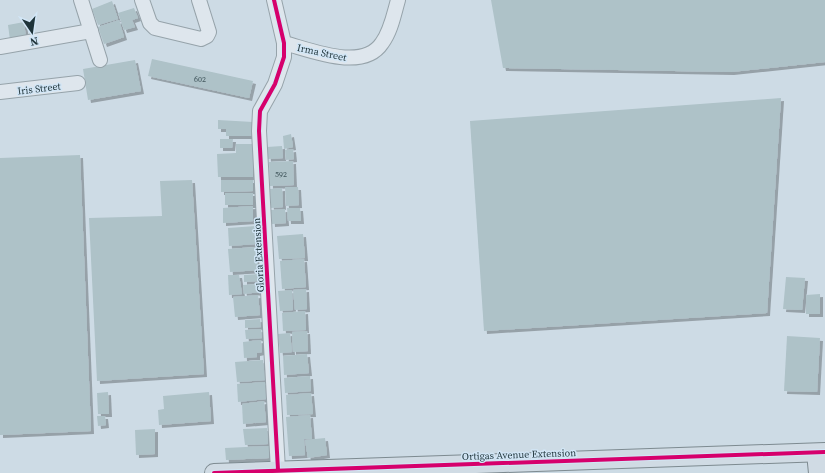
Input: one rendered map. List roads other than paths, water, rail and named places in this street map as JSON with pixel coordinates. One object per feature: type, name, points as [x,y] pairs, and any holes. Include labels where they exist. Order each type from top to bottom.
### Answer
[{"type":"main road","name":"Ortigas Avenue Extension","points":[[214,473],[821,453]]},
{"type":"main road","points":[[818,473],[821,453]]},
{"type":"street","points":[[81,0],[100,60]]},
{"type":"street","points":[[142,0],[150,23],[155,28],[201,39],[207,36],[209,32],[199,0]]},
{"type":"street","name":"Gloria Extension","points":[[274,0],[284,43],[284,57],[275,84],[260,111],[259,131],[278,470]]},
{"type":"street","name":"Irma Street","points":[[284,43],[343,58],[365,56],[382,44],[394,17],[398,0]]},
{"type":"street","points":[[0,47],[91,31]]},
{"type":"street","name":"Iris Street","points":[[0,92],[78,83]]}]
